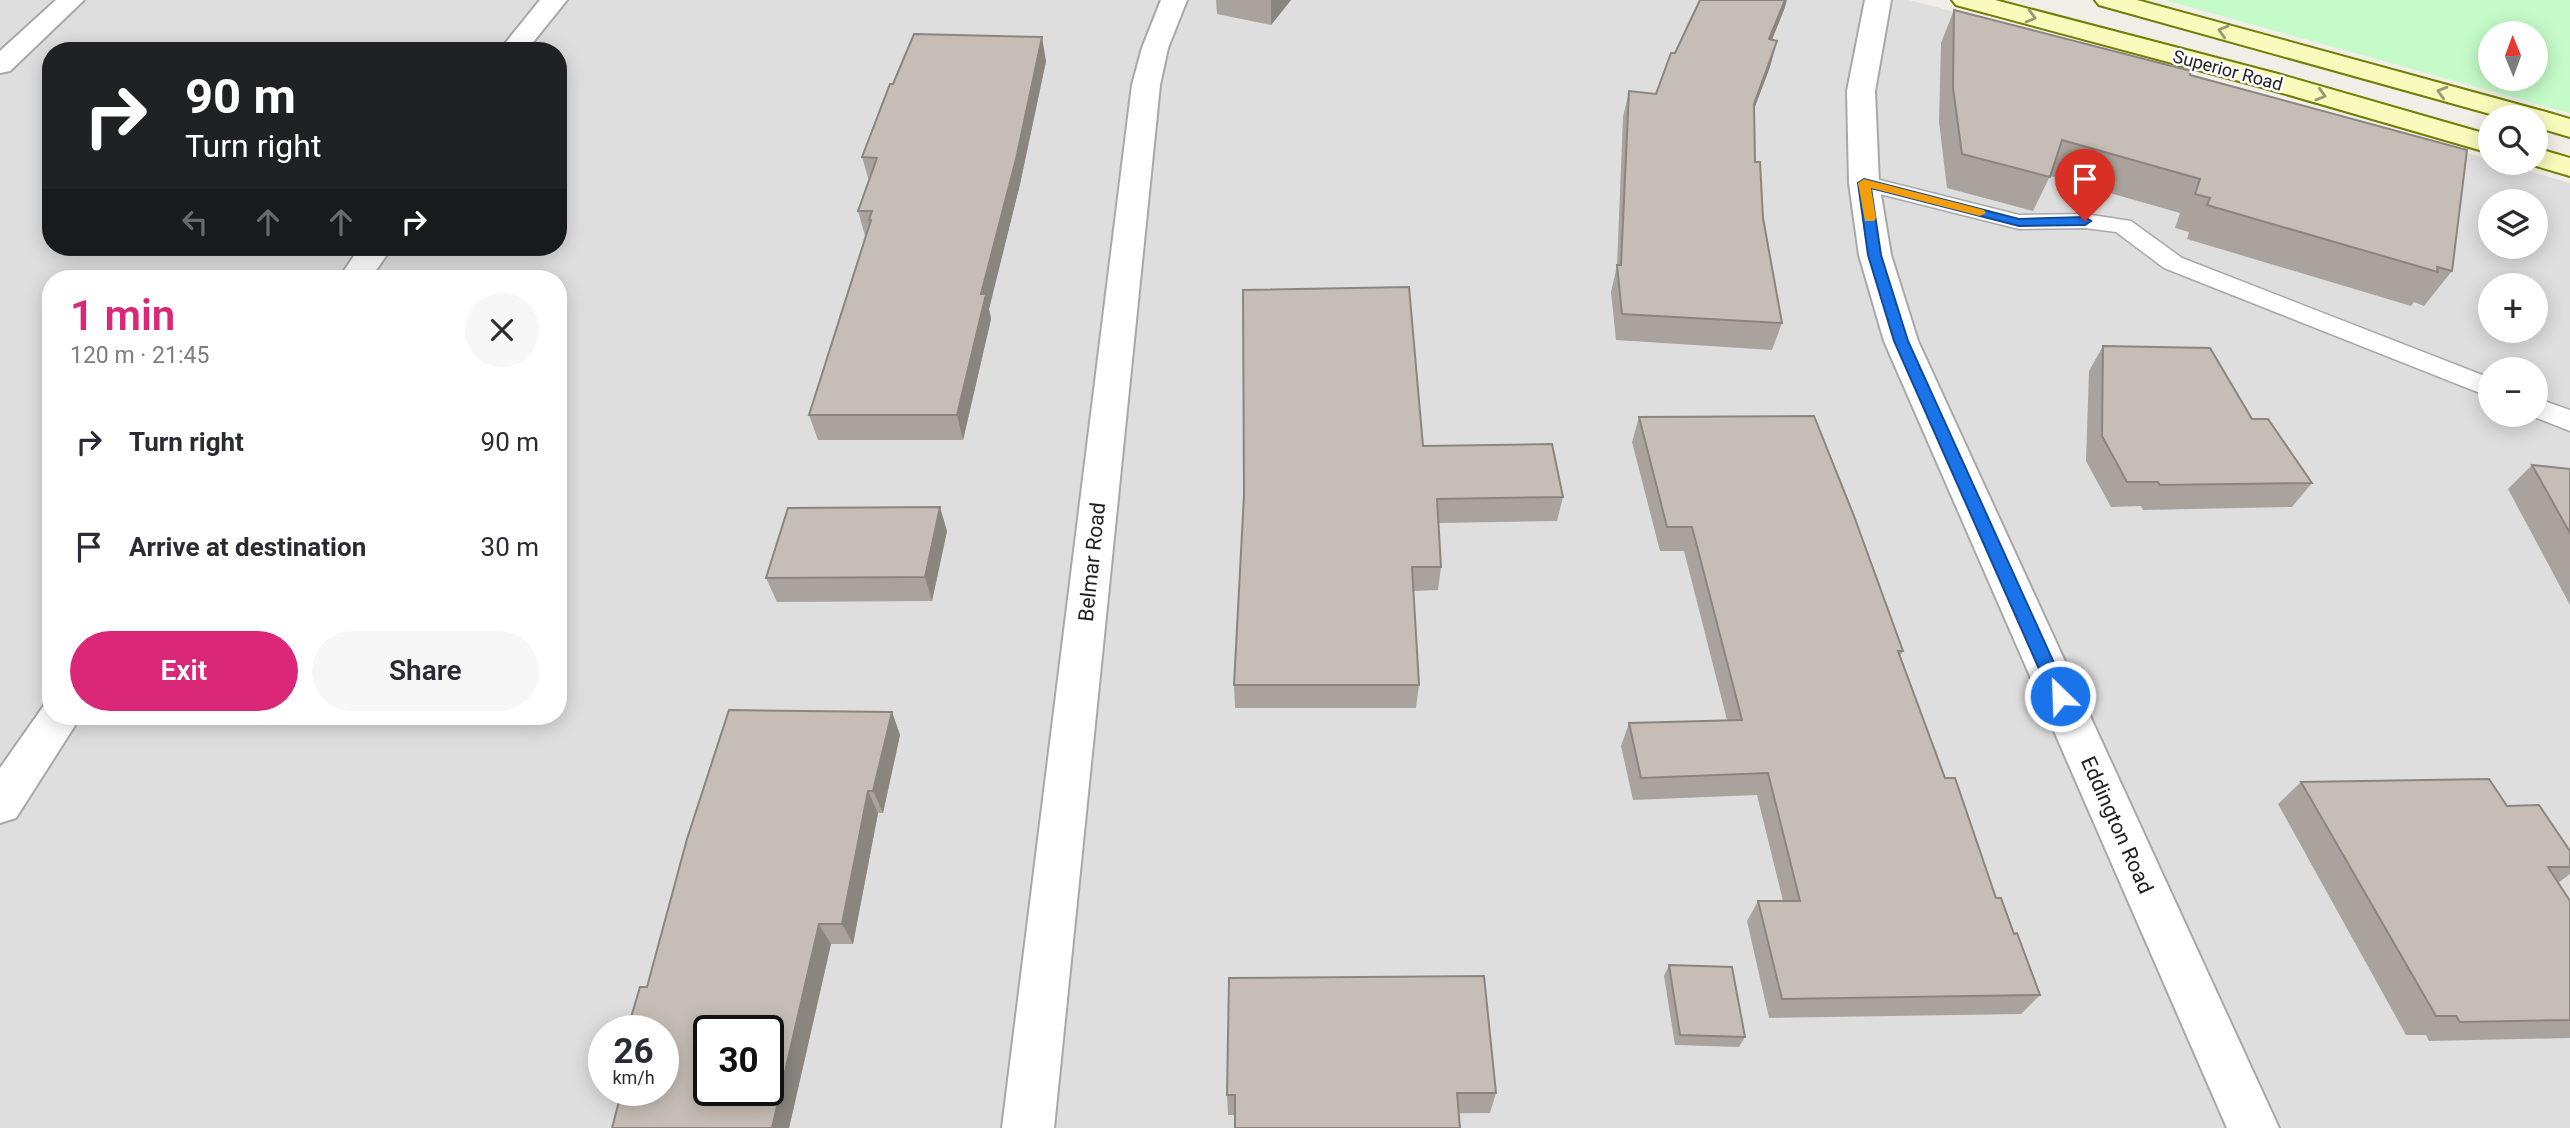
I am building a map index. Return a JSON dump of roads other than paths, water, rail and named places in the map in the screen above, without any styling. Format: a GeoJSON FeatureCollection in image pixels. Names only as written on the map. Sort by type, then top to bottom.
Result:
{"type":"FeatureCollection","features":[{"type":"Feature","properties":{"kind":"main road","name":"Superior Road"},"geometry":{"type":"LineString","coordinates":[[1965,0],[2268,80],[2478,141]]}},
{"type":"Feature","properties":{"kind":"main road","name":"Superior Road"},"geometry":{"type":"LineString","coordinates":[[2108,0],[2487,105]]}},
{"type":"Feature","properties":{"kind":"main road","name":"Superior Road"},"geometry":{"type":"LineString","coordinates":[[2548,122],[2570,128]]}},
{"type":"Feature","properties":{"kind":"main road"},"geometry":{"type":"LineString","coordinates":[[2548,161],[2570,167]]}},
{"type":"Feature","properties":{"kind":"street"},"geometry":{"type":"LineString","coordinates":[[0,65],[71,0]]}},
{"type":"Feature","properties":{"kind":"street"},"geometry":{"type":"LineString","coordinates":[[519,42],[554,0]]}},
{"type":"Feature","properties":{"kind":"street","name":"Belmar Road"},"geometry":{"type":"LineString","coordinates":[[1028,1128],[1146,85],[1155,48],[1174,0]]}},
{"type":"Feature","properties":{"kind":"street","name":"Eddington Road"},"geometry":{"type":"LineString","coordinates":[[1878,0],[1861,91],[1864,183],[1875,255],[1901,341],[2253,1128]]}},
{"type":"Feature","properties":{"kind":"street"},"geometry":{"type":"LineString","coordinates":[[0,804],[54,725]]}},
{"type":"Feature","properties":{"kind":"lane"},"geometry":{"type":"LineString","coordinates":[[1864,183],[2019,222],[2085,221],[2123,226],[2173,263],[2478,383]]}},
{"type":"Feature","properties":{"kind":"lane"},"geometry":{"type":"LineString","coordinates":[[2548,412],[2570,421]]}}]}
